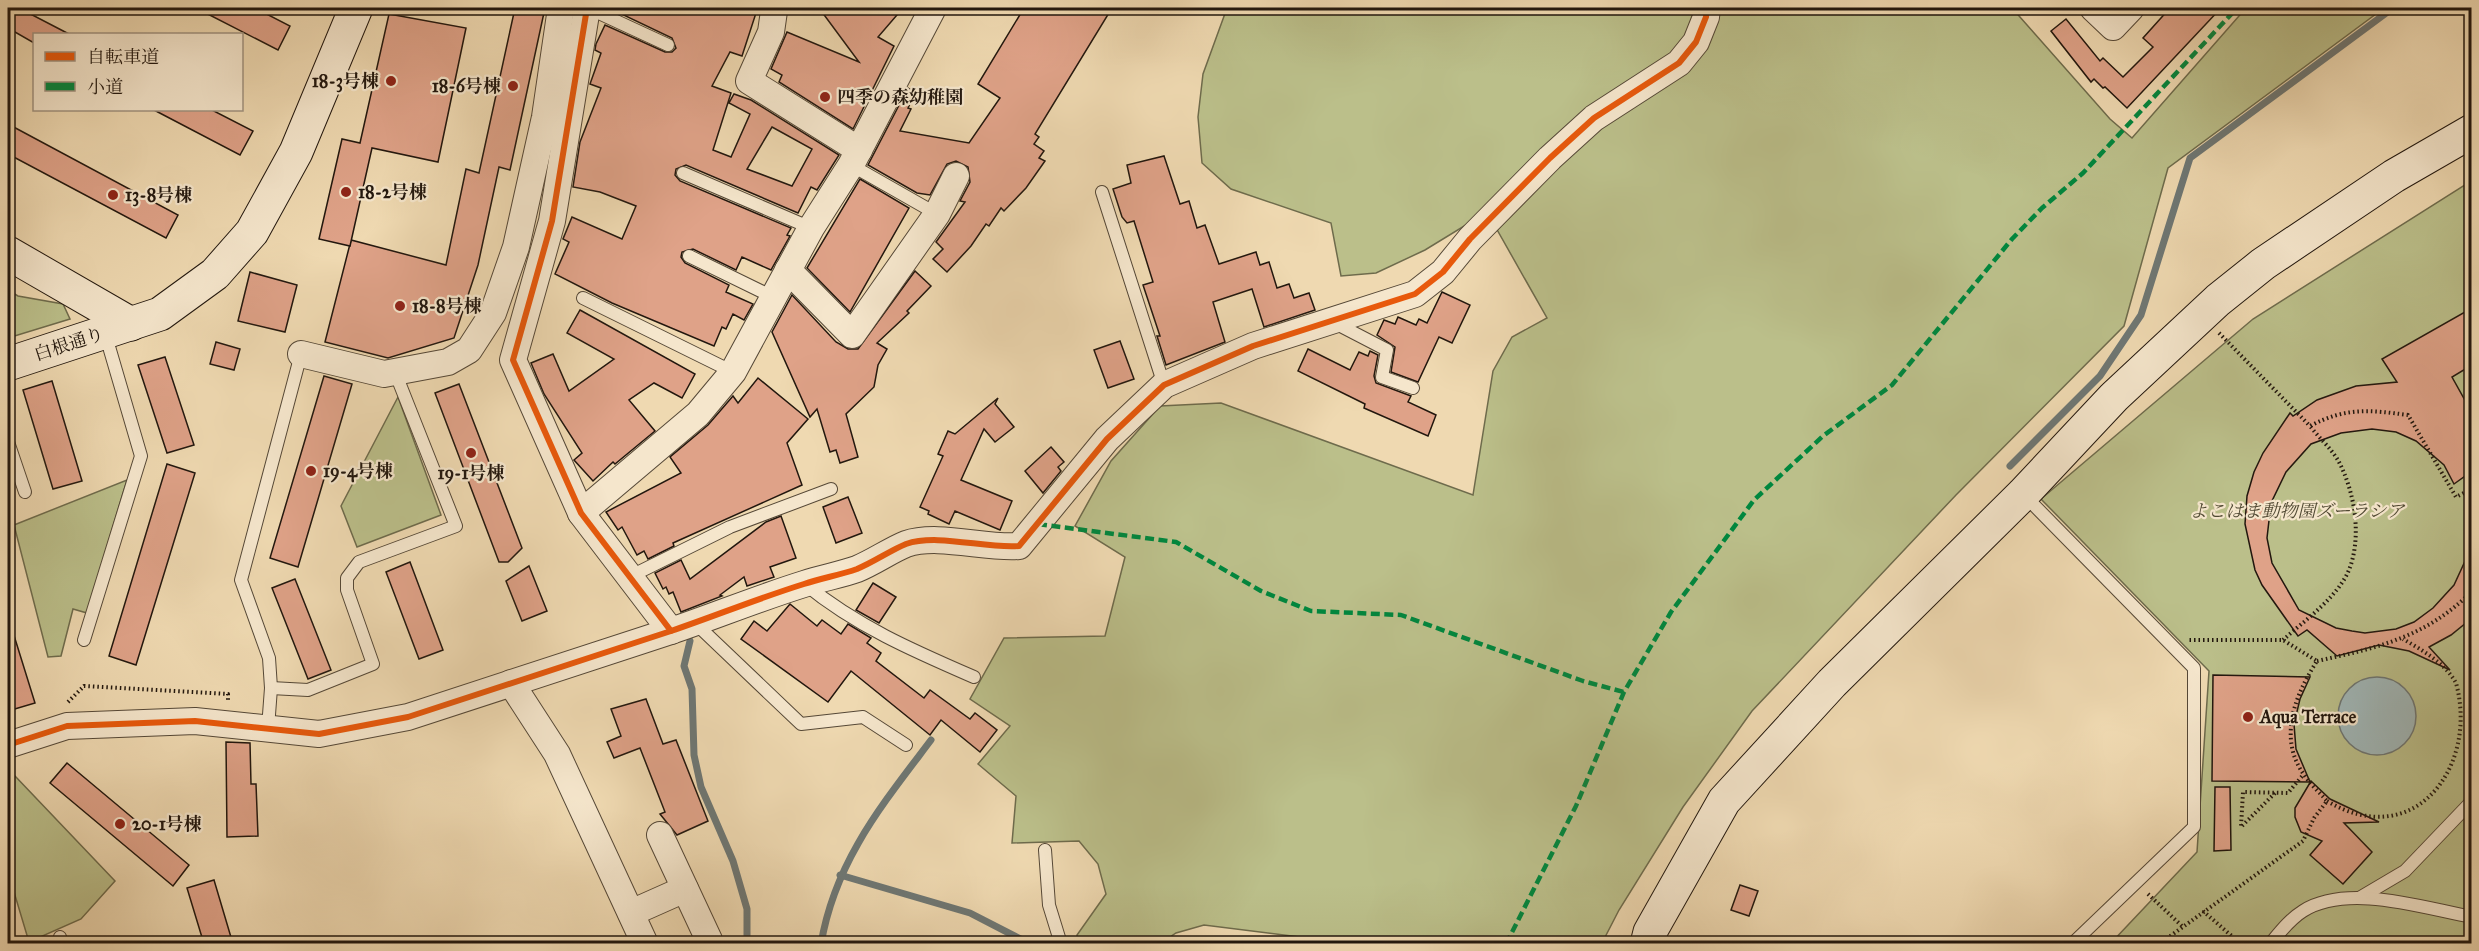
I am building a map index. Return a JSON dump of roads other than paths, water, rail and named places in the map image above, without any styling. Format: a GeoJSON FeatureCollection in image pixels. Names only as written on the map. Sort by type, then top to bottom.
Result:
{"type":"FeatureCollection","features":[{"type":"Feature","properties":{"kind":"street","name":"白根通り"},"geometry":{"type":"LineString","coordinates":[[8,364],[160,314],[215,274],[252,232],[296,152],[356,8]]}},
{"type":"Feature","properties":{"kind":"street"},"geometry":{"type":"LineString","coordinates":[[301,354],[384,374],[448,362],[469,350],[493,313],[516,247],[545,117],[561,8]]}},
{"type":"Feature","properties":{"kind":"street"},"geometry":{"type":"LineString","coordinates":[[587,8],[552,221],[513,360],[581,513],[670,631]]}},
{"type":"Feature","properties":{"kind":"street"},"geometry":{"type":"LineString","coordinates":[[581,513],[698,414],[733,372],[811,228],[855,157],[933,8]]}},
{"type":"Feature","properties":{"kind":"street"},"geometry":{"type":"LineString","coordinates":[[8,745],[67,726],[195,721],[319,734],[408,717],[878,561],[907,544],[957,542],[986,543],[1000,548],[1019,546],[1107,439],[1164,385],[1253,345],[1333,322],[1415,294],[1443,272],[1470,239],[1594,118],[1679,63],[1696,42],[1707,17],[1707,8]]}},
{"type":"Feature","properties":{"kind":"street"},"geometry":{"type":"LineString","coordinates":[[2093,8],[2113,27],[2131,8]]}},
{"type":"Feature","properties":{"kind":"street"},"geometry":{"type":"LineString","coordinates":[[775,9],[771,32],[749,81],[855,157]]}},
{"type":"Feature","properties":{"kind":"street"},"geometry":{"type":"LineString","coordinates":[[1647,944],[1650,933],[1724,801],[1832,683],[2023,494],[2122,390],[2218,300],[2263,264],[2394,176],[2472,131]]}},
{"type":"Feature","properties":{"kind":"street"},"geometry":{"type":"LineString","coordinates":[[788,270],[852,335],[937,214],[956,176]]}},
{"type":"Feature","properties":{"kind":"street"},"geometry":{"type":"LineString","coordinates":[[8,254],[118,328]]}},
{"type":"Feature","properties":{"kind":"street"},"geometry":{"type":"LineString","coordinates":[[511,682],[557,754],[645,944]]}},
{"type":"Feature","properties":{"kind":"street"},"geometry":{"type":"LineString","coordinates":[[660,836],[709,940]]}},
{"type":"Feature","properties":{"kind":"street"},"geometry":{"type":"LineString","coordinates":[[631,914],[685,889]]}},
{"type":"Feature","properties":{"kind":"lane"},"geometry":{"type":"LineString","coordinates":[[587,8],[668,45]]}},
{"type":"Feature","properties":{"kind":"lane"},"geometry":{"type":"LineString","coordinates":[[855,157],[937,214]]}},
{"type":"Feature","properties":{"kind":"lane"},"geometry":{"type":"LineString","coordinates":[[683,173],[811,228]]}},
{"type":"Feature","properties":{"kind":"lane"},"geometry":{"type":"LineString","coordinates":[[1102,192],[1164,385]]}},
{"type":"Feature","properties":{"kind":"lane"},"geometry":{"type":"LineString","coordinates":[[689,256],[773,297]]}},
{"type":"Feature","properties":{"kind":"lane"},"geometry":{"type":"LineString","coordinates":[[583,298],[733,372]]}},
{"type":"Feature","properties":{"kind":"lane"},"geometry":{"type":"LineString","coordinates":[[1333,322],[1387,350],[1382,377],[1413,388]]}},
{"type":"Feature","properties":{"kind":"lane"},"geometry":{"type":"LineString","coordinates":[[84,640],[141,456],[118,328]]}},
{"type":"Feature","properties":{"kind":"lane"},"geometry":{"type":"LineString","coordinates":[[268,728],[271,688],[269,658],[241,580],[301,354]]}},
{"type":"Feature","properties":{"kind":"lane"},"geometry":{"type":"LineString","coordinates":[[271,688],[308,690],[373,664],[347,590],[347,578],[359,562],[456,526],[395,372]]}},
{"type":"Feature","properties":{"kind":"lane"},"geometry":{"type":"LineString","coordinates":[[8,442],[25,492]]}},
{"type":"Feature","properties":{"kind":"lane"},"geometry":{"type":"LineString","coordinates":[[629,577],[730,527],[831,489]]}},
{"type":"Feature","properties":{"kind":"lane"},"geometry":{"type":"LineString","coordinates":[[2023,494],[2148,624],[2194,668],[2194,827],[2135,881],[2072,944]]}},
{"type":"Feature","properties":{"kind":"lane"},"geometry":{"type":"LineString","coordinates":[[805,584],[831,605],[888,639],[974,677]]}},
{"type":"Feature","properties":{"kind":"lane"},"geometry":{"type":"LineString","coordinates":[[695,623],[801,724],[863,717],[906,745]]}},
{"type":"Feature","properties":{"kind":"lane"},"geometry":{"type":"LineString","coordinates":[[2361,897],[2404,871],[2472,801]]}},
{"type":"Feature","properties":{"kind":"lane"},"geometry":{"type":"LineString","coordinates":[[1045,850],[1049,905],[1061,944]]}},
{"type":"Feature","properties":{"kind":"lane"},"geometry":{"type":"LineString","coordinates":[[2270,944],[2304,910],[2335,899],[2361,897],[2472,917]]}},
{"type":"Feature","properties":{"kind":"water"},"geometry":{"type":"Polygon","coordinates":[[[2369,677],[2385,677],[2399,683],[2410,694],[2416,708],[2416,724],[2410,738],[2399,749],[2385,755],[2369,755],[2355,749],[2344,738],[2338,724],[2338,708],[2344,694],[2355,683],[2369,677]]]}},
{"type":"Feature","properties":{"kind":"waterway"},"geometry":{"type":"LineString","coordinates":[[2010,466],[2100,376],[2141,315],[2190,158],[2393,8]]}},
{"type":"Feature","properties":{"kind":"waterway"},"geometry":{"type":"LineString","coordinates":[[690,641],[684,666],[692,689],[694,755],[701,787],[733,861],[747,909],[747,944]]}},
{"type":"Feature","properties":{"kind":"waterway"},"geometry":{"type":"LineString","coordinates":[[821,944],[837,886],[849,860],[878,811],[931,740]]}},
{"type":"Feature","properties":{"kind":"waterway"},"geometry":{"type":"LineString","coordinates":[[840,875],[970,913],[1030,944]]}},
{"type":"Feature","properties":{"kind":"place","name":"18-3号棟"},"geometry":{"type":"Point","coordinates":[391,81]}},
{"type":"Feature","properties":{"kind":"place","name":"18-6号棟"},"geometry":{"type":"Point","coordinates":[513,86]}},
{"type":"Feature","properties":{"kind":"place","name":"四季の森幼稚園"},"geometry":{"type":"Point","coordinates":[825,97]}},
{"type":"Feature","properties":{"kind":"place","name":"18-2号棟"},"geometry":{"type":"Point","coordinates":[346,192]}},
{"type":"Feature","properties":{"kind":"place","name":"13-8号棟"},"geometry":{"type":"Point","coordinates":[113,195]}},
{"type":"Feature","properties":{"kind":"place","name":"18-8号棟"},"geometry":{"type":"Point","coordinates":[400,306]}},
{"type":"Feature","properties":{"kind":"place","name":"19-1号棟"},"geometry":{"type":"Point","coordinates":[471,453]}},
{"type":"Feature","properties":{"kind":"place","name":"19-4号棟"},"geometry":{"type":"Point","coordinates":[311,471]}},
{"type":"Feature","properties":{"kind":"place","name":"Aqua Terrace"},"geometry":{"type":"Point","coordinates":[2248,717]}},
{"type":"Feature","properties":{"kind":"place","name":"20-1号棟"},"geometry":{"type":"Point","coordinates":[120,824]}},
{"type":"Feature","properties":{"kind":"park label","name":"よこはま動物園ズーラシア"},"geometry":{"type":"Point","coordinates":[2297,511]}}]}
